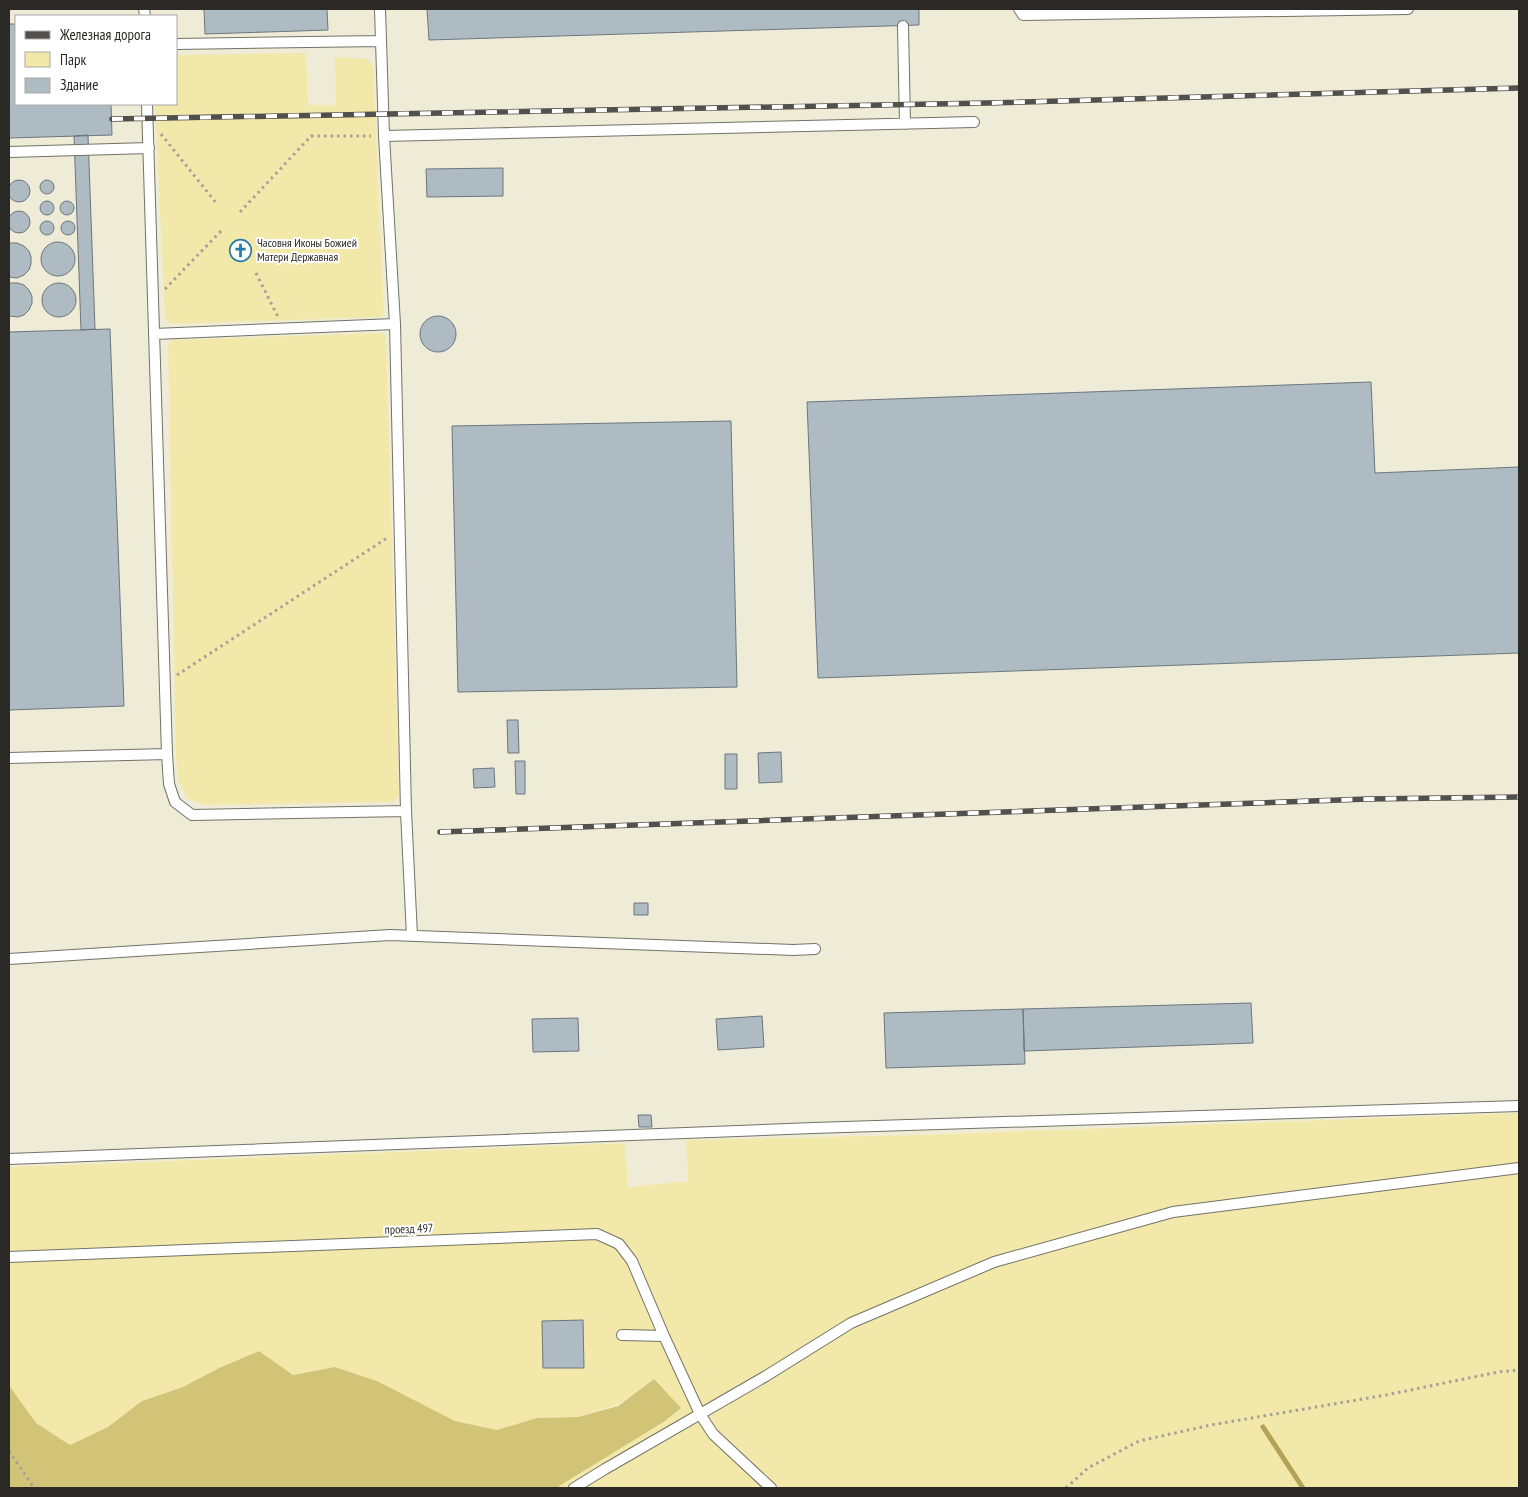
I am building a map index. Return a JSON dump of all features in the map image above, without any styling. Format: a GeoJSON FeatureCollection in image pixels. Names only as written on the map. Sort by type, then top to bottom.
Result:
{"type":"FeatureCollection","features":[{"type":"Feature","properties":{"kind":"lane"},"geometry":{"type":"LineString","coordinates":[[380,9],[384,136],[395,324],[406,811],[412,936]]}},
{"type":"Feature","properties":{"kind":"lane"},"geometry":{"type":"LineString","coordinates":[[1019,9],[1023,15],[1408,9]]}},
{"type":"Feature","properties":{"kind":"lane"},"geometry":{"type":"LineString","coordinates":[[903,26],[905,124]]}},
{"type":"Feature","properties":{"kind":"lane"},"geometry":{"type":"LineString","coordinates":[[178,44],[381,41]]}},
{"type":"Feature","properties":{"kind":"lane"},"geometry":{"type":"LineString","coordinates":[[147,105],[169,784],[176,802],[192,815],[406,811]]}},
{"type":"Feature","properties":{"kind":"lane"},"geometry":{"type":"LineString","coordinates":[[384,136],[974,122]]}},
{"type":"Feature","properties":{"kind":"lane"},"geometry":{"type":"LineString","coordinates":[[9,152],[149,148]]}},
{"type":"Feature","properties":{"kind":"lane"},"geometry":{"type":"LineString","coordinates":[[154,334],[395,324]]}},
{"type":"Feature","properties":{"kind":"lane"},"geometry":{"type":"LineString","coordinates":[[9,758],[167,754]]}},
{"type":"Feature","properties":{"kind":"lane"},"geometry":{"type":"LineString","coordinates":[[9,959],[390,936],[793,950],[815,949]]}},
{"type":"Feature","properties":{"kind":"lane"},"geometry":{"type":"LineString","coordinates":[[9,1159],[823,1127],[1519,1106]]}},
{"type":"Feature","properties":{"kind":"lane"},"geometry":{"type":"LineString","coordinates":[[574,1488],[851,1323],[994,1262],[1173,1212],[1519,1168]]}},
{"type":"Feature","properties":{"kind":"lane","name":"проезд 497"},"geometry":{"type":"LineString","coordinates":[[9,1257],[597,1234],[619,1244],[632,1261],[700,1414],[713,1434],[771,1488]]}},
{"type":"Feature","properties":{"kind":"lane"},"geometry":{"type":"LineString","coordinates":[[622,1335],[664,1336]]}},
{"type":"Feature","properties":{"kind":"path"},"geometry":{"type":"LineString","coordinates":[[148,118],[217,204]]}},
{"type":"Feature","properties":{"kind":"path"},"geometry":{"type":"LineString","coordinates":[[240,212],[311,136],[384,136]]}},
{"type":"Feature","properties":{"kind":"path"},"geometry":{"type":"LineString","coordinates":[[153,302],[222,230]]}},
{"type":"Feature","properties":{"kind":"path"},"geometry":{"type":"LineString","coordinates":[[256,273],[284,328]]}},
{"type":"Feature","properties":{"kind":"path"},"geometry":{"type":"LineString","coordinates":[[165,684],[400,529]]}},
{"type":"Feature","properties":{"kind":"path"},"geometry":{"type":"LineString","coordinates":[[1066,1488],[1088,1468],[1139,1441],[1211,1425],[1386,1395],[1498,1372],[1519,1370]]}},
{"type":"Feature","properties":{"kind":"path"},"geometry":{"type":"LineString","coordinates":[[9,1451],[34,1488]]}},
{"type":"Feature","properties":{"kind":"shaded area"},"geometry":{"type":"Polygon","coordinates":[[[9,9],[1519,9],[1519,1113],[915,1135],[686,1140],[688,1181],[627,1187],[624,1143],[9,1167],[9,9]]]}},
{"type":"Feature","properties":{"kind":"shaded area"},"geometry":{"type":"Polygon","coordinates":[[[259,1351],[293,1375],[335,1367],[377,1381],[455,1421],[497,1430],[537,1418],[578,1417],[618,1406],[654,1379],[681,1408],[665,1421],[556,1488],[9,1488],[9,1385],[36,1423],[70,1445],[108,1427],[142,1401],[183,1387],[219,1368],[259,1351]]]}},
{"type":"Feature","properties":{"kind":"green space"},"geometry":{"type":"Polygon","coordinates":[[[306,53],[308,105],[336,105],[335,57],[367,59],[373,66],[384,313],[381,317],[170,324],[165,318],[155,105],[178,105],[178,55],[306,53]]]}},
{"type":"Feature","properties":{"kind":"green space"},"geometry":{"type":"Polygon","coordinates":[[[383,333],[386,337],[399,796],[393,802],[204,805],[188,799],[178,780],[176,757],[168,344],[172,340],[383,333]]]}},
{"type":"Feature","properties":{"kind":"green space"},"geometry":{"type":"Polygon","coordinates":[[[1519,1113],[1519,1488],[556,1488],[665,1421],[680,1408],[654,1379],[618,1405],[578,1417],[537,1418],[497,1430],[455,1421],[377,1381],[335,1367],[293,1375],[259,1351],[219,1368],[183,1387],[142,1401],[108,1427],[70,1445],[36,1423],[9,1385],[9,1167],[625,1143],[628,1187],[688,1181],[686,1140],[915,1135],[1519,1113]]]}},
{"type":"Feature","properties":{"kind":"building"},"geometry":{"type":"Polygon","coordinates":[[[204,9],[327,9],[328,30],[205,34],[204,9]]]}},
{"type":"Feature","properties":{"kind":"building"},"geometry":{"type":"Polygon","coordinates":[[[427,9],[919,9],[919,25],[429,40],[427,9]]]}},
{"type":"Feature","properties":{"kind":"building"},"geometry":{"type":"Polygon","coordinates":[[[9,24],[15,24],[15,105],[111,105],[112,135],[9,138],[9,24]]]}},
{"type":"Feature","properties":{"kind":"building"},"geometry":{"type":"Polygon","coordinates":[[[88,135],[95,329],[81,330],[74,136],[88,135]]]}},
{"type":"Feature","properties":{"kind":"building"},"geometry":{"type":"Polygon","coordinates":[[[503,168],[503,196],[427,197],[426,169],[503,168]]]}},
{"type":"Feature","properties":{"kind":"building"},"geometry":{"type":"Polygon","coordinates":[[[19,180],[27,183],[30,191],[27,199],[19,202],[11,199],[8,191],[11,183],[19,180]]]}},
{"type":"Feature","properties":{"kind":"building"},"geometry":{"type":"Polygon","coordinates":[[[44,180],[50,180],[54,187],[50,194],[44,194],[40,190],[40,184],[44,180]]]}},
{"type":"Feature","properties":{"kind":"building"},"geometry":{"type":"Polygon","coordinates":[[[44,201],[50,201],[54,208],[50,215],[44,215],[40,211],[40,205],[44,201]]]}},
{"type":"Feature","properties":{"kind":"building"},"geometry":{"type":"Polygon","coordinates":[[[64,201],[70,201],[74,208],[70,215],[64,215],[60,211],[60,205],[64,201]]]}},
{"type":"Feature","properties":{"kind":"building"},"geometry":{"type":"Polygon","coordinates":[[[19,211],[27,214],[30,222],[27,230],[19,233],[11,230],[8,222],[11,214],[19,211]]]}},
{"type":"Feature","properties":{"kind":"building"},"geometry":{"type":"Polygon","coordinates":[[[44,221],[50,221],[54,228],[50,235],[44,235],[40,231],[40,225],[44,221]]]}},
{"type":"Feature","properties":{"kind":"building"},"geometry":{"type":"Polygon","coordinates":[[[65,221],[71,221],[75,228],[71,235],[65,235],[61,231],[61,225],[65,221]]]}},
{"type":"Feature","properties":{"kind":"building","name":"Часовня Иконы Божией Матери Державная"},"geometry":{"type":"Polygon","coordinates":[[[241,240],[248,243],[251,250],[248,257],[241,260],[234,257],[231,250],[234,243],[241,240]]]}},
{"type":"Feature","properties":{"kind":"building"},"geometry":{"type":"Polygon","coordinates":[[[58,242],[65,243],[70,247],[74,252],[74,266],[70,271],[65,275],[58,276],[51,275],[46,271],[42,266],[41,259],[42,252],[46,247],[51,243],[58,242]]]}},
{"type":"Feature","properties":{"kind":"building"},"geometry":{"type":"Polygon","coordinates":[[[9,244],[24,246],[29,251],[31,257],[29,270],[17,278],[9,277],[9,244]]]}},
{"type":"Feature","properties":{"kind":"building"},"geometry":{"type":"Polygon","coordinates":[[[59,283],[66,284],[71,288],[75,293],[75,307],[71,312],[66,316],[59,317],[52,316],[47,312],[43,307],[42,300],[43,293],[47,288],[52,284],[59,283]]]}},
{"type":"Feature","properties":{"kind":"building"},"geometry":{"type":"Polygon","coordinates":[[[9,284],[24,285],[32,296],[29,310],[24,315],[18,317],[9,316],[9,284]]]}},
{"type":"Feature","properties":{"kind":"building"},"geometry":{"type":"Polygon","coordinates":[[[438,316],[451,321],[456,334],[451,347],[438,352],[425,347],[420,334],[425,321],[438,316]]]}},
{"type":"Feature","properties":{"kind":"building"},"geometry":{"type":"Polygon","coordinates":[[[110,329],[124,706],[9,710],[9,332],[110,329]]]}},
{"type":"Feature","properties":{"kind":"building"},"geometry":{"type":"Polygon","coordinates":[[[1371,382],[1375,473],[1519,467],[1519,653],[818,678],[807,402],[1371,382]]]}},
{"type":"Feature","properties":{"kind":"building"},"geometry":{"type":"Polygon","coordinates":[[[731,421],[737,687],[458,692],[452,426],[731,421]]]}},
{"type":"Feature","properties":{"kind":"building"},"geometry":{"type":"Polygon","coordinates":[[[507,720],[518,720],[519,753],[508,753],[507,720]]]}},
{"type":"Feature","properties":{"kind":"building"},"geometry":{"type":"Polygon","coordinates":[[[781,752],[782,782],[759,783],[758,753],[781,752]]]}},
{"type":"Feature","properties":{"kind":"building"},"geometry":{"type":"Polygon","coordinates":[[[725,754],[737,754],[737,789],[725,789],[725,754]]]}},
{"type":"Feature","properties":{"kind":"building"},"geometry":{"type":"Polygon","coordinates":[[[515,761],[525,761],[525,794],[516,794],[515,761]]]}},
{"type":"Feature","properties":{"kind":"building"},"geometry":{"type":"Polygon","coordinates":[[[494,768],[495,787],[474,788],[473,769],[494,768]]]}},
{"type":"Feature","properties":{"kind":"building"},"geometry":{"type":"Polygon","coordinates":[[[634,903],[648,903],[648,915],[634,915],[634,903]]]}},
{"type":"Feature","properties":{"kind":"building"},"geometry":{"type":"Polygon","coordinates":[[[1251,1003],[1253,1043],[1024,1051],[1023,1009],[1251,1003]]]}},
{"type":"Feature","properties":{"kind":"building"},"geometry":{"type":"Polygon","coordinates":[[[1023,1009],[1025,1064],[886,1068],[884,1013],[1023,1009]]]}},
{"type":"Feature","properties":{"kind":"building"},"geometry":{"type":"Polygon","coordinates":[[[762,1016],[764,1047],[718,1050],[716,1019],[762,1016]]]}},
{"type":"Feature","properties":{"kind":"building"},"geometry":{"type":"Polygon","coordinates":[[[578,1018],[579,1051],[533,1052],[532,1019],[578,1018]]]}},
{"type":"Feature","properties":{"kind":"building"},"geometry":{"type":"Polygon","coordinates":[[[638,1115],[651,1115],[652,1127],[639,1127],[638,1115]]]}},
{"type":"Feature","properties":{"kind":"building"},"geometry":{"type":"Polygon","coordinates":[[[583,1320],[584,1368],[543,1368],[542,1321],[583,1320]]]}},
{"type":"Feature","properties":{"kind":"waterway"},"geometry":{"type":"LineString","coordinates":[[1263,1427],[1303,1488]]}},
{"type":"Feature","properties":{"kind":"railway"},"geometry":{"type":"LineString","coordinates":[[112,119],[988,103],[1519,88]]}},
{"type":"Feature","properties":{"kind":"railway"},"geometry":{"type":"LineString","coordinates":[[440,832],[1368,799],[1519,797]]}},
{"type":"Feature","properties":{"kind":"place","name":"Часовня Иконы Божией Матери Державная"},"geometry":{"type":"Point","coordinates":[241,250]}}]}
